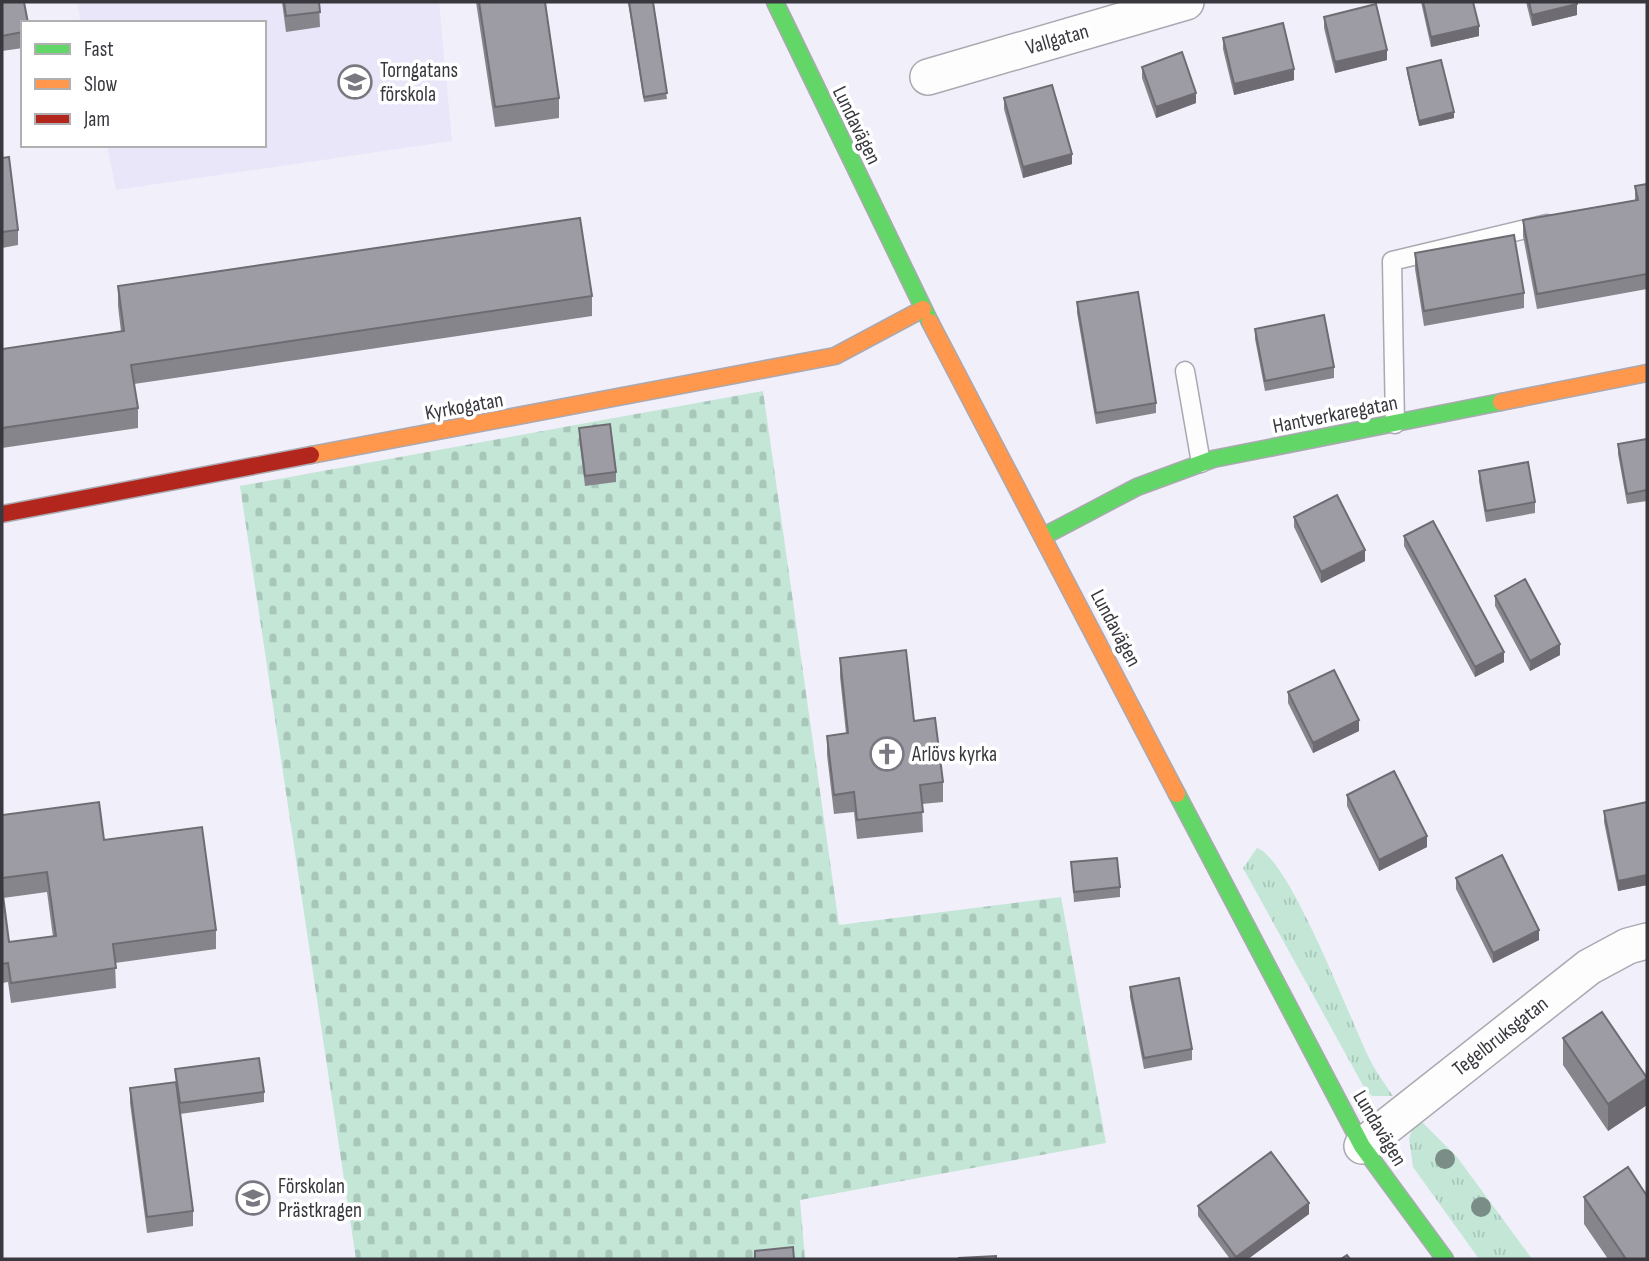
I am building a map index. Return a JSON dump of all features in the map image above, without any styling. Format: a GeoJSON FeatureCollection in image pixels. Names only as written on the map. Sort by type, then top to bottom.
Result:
{"type":"FeatureCollection","features":[{"type":"Feature","properties":{"kind":"street","name":"Lundavägen"},"geometry":{"type":"LineString","coordinates":[[775,2],[923,309],[1362,1146],[1445,1259]]}},
{"type":"Feature","properties":{"kind":"street","name":"Vallgatan"},"geometry":{"type":"LineString","coordinates":[[928,77],[1186,2]]}},
{"type":"Feature","properties":{"kind":"street","name":"Kyrkogatan"},"geometry":{"type":"LineString","coordinates":[[2,514],[835,356],[923,309]]}},
{"type":"Feature","properties":{"kind":"street","name":"Hantverkaregatan"},"geometry":{"type":"LineString","coordinates":[[1044,536],[1138,487],[1201,463],[1647,373]]}},
{"type":"Feature","properties":{"kind":"street","name":"Tegelbruksgatan"},"geometry":{"type":"LineString","coordinates":[[1362,1146],[1589,967],[1628,946],[1647,942]]}},
{"type":"Feature","properties":{"kind":"lane"},"geometry":{"type":"LineString","coordinates":[[1395,424],[1392,261],[1567,219]]}},
{"type":"Feature","properties":{"kind":"lane"},"geometry":{"type":"LineString","coordinates":[[1185,371],[1201,463]]}},
{"type":"Feature","properties":{"kind":"shaded area","name":"Torngatans förskola"},"geometry":{"type":"Polygon","coordinates":[[[77,2],[439,2],[452,141],[116,190],[107,147],[266,147],[266,21],[81,21],[77,2]]]}},
{"type":"Feature","properties":{"kind":"green space"},"geometry":{"type":"Polygon","coordinates":[[[763,391],[839,925],[1061,897],[1106,1143],[800,1200],[805,1259],[356,1259],[240,486],[763,391]]]}},
{"type":"Feature","properties":{"kind":"green space"},"geometry":{"type":"Polygon","coordinates":[[[1257,848],[1271,859],[1286,880],[1319,944],[1370,1060],[1393,1096],[1372,1096],[1365,1089],[1243,868],[1257,848]]]}},
{"type":"Feature","properties":{"kind":"green space"},"geometry":{"type":"Polygon","coordinates":[[[1420,1120],[1457,1157],[1532,1259],[1479,1259],[1413,1167],[1409,1139],[1412,1129],[1420,1120]]]}},
{"type":"Feature","properties":{"kind":"building"},"geometry":{"type":"Polygon","coordinates":[[[2,2],[24,2],[28,21],[21,21],[21,32],[2,36],[2,2]]]}},
{"type":"Feature","properties":{"kind":"building"},"geometry":{"type":"Polygon","coordinates":[[[284,2],[319,2],[320,12],[286,16],[284,2]]]}},
{"type":"Feature","properties":{"kind":"building"},"geometry":{"type":"Polygon","coordinates":[[[479,2],[545,2],[559,98],[495,107],[479,2]]]}},
{"type":"Feature","properties":{"kind":"building"},"geometry":{"type":"Polygon","coordinates":[[[629,2],[653,2],[667,93],[644,97],[629,2]]]}},
{"type":"Feature","properties":{"kind":"building"},"geometry":{"type":"Polygon","coordinates":[[[1423,2],[1473,2],[1479,26],[1431,37],[1423,2]]]}},
{"type":"Feature","properties":{"kind":"building"},"geometry":{"type":"Polygon","coordinates":[[[1529,2],[1577,2],[1577,4],[1532,15],[1529,2]]]}},
{"type":"Feature","properties":{"kind":"building"},"geometry":{"type":"Polygon","coordinates":[[[1376,4],[1387,50],[1335,62],[1324,17],[1376,4]]]}},
{"type":"Feature","properties":{"kind":"building"},"geometry":{"type":"Polygon","coordinates":[[[1283,23],[1294,69],[1234,84],[1223,38],[1283,23]]]}},
{"type":"Feature","properties":{"kind":"building"},"geometry":{"type":"Polygon","coordinates":[[[1182,52],[1196,93],[1156,107],[1142,67],[1182,52]]]}},
{"type":"Feature","properties":{"kind":"building"},"geometry":{"type":"Polygon","coordinates":[[[1441,60],[1454,112],[1419,121],[1407,68],[1441,60]]]}},
{"type":"Feature","properties":{"kind":"building"},"geometry":{"type":"Polygon","coordinates":[[[1052,85],[1072,154],[1023,167],[1004,98],[1052,85]]]}},
{"type":"Feature","properties":{"kind":"building"},"geometry":{"type":"Polygon","coordinates":[[[9,157],[18,230],[2,232],[2,158],[9,157]]]}},
{"type":"Feature","properties":{"kind":"building"},"geometry":{"type":"Polygon","coordinates":[[[1647,184],[1647,274],[1537,294],[1523,220],[1638,200],[1635,186],[1647,184]]]}},
{"type":"Feature","properties":{"kind":"building"},"geometry":{"type":"Polygon","coordinates":[[[580,218],[592,296],[131,365],[138,408],[2,428],[2,349],[124,331],[118,286],[580,218]]]}},
{"type":"Feature","properties":{"kind":"building"},"geometry":{"type":"Polygon","coordinates":[[[1514,235],[1524,293],[1424,311],[1415,253],[1514,235]]]}},
{"type":"Feature","properties":{"kind":"building"},"geometry":{"type":"Polygon","coordinates":[[[1138,292],[1156,403],[1096,413],[1077,302],[1138,292]]]}},
{"type":"Feature","properties":{"kind":"building"},"geometry":{"type":"Polygon","coordinates":[[[1324,315],[1334,367],[1265,381],[1255,329],[1324,315]]]}},
{"type":"Feature","properties":{"kind":"building"},"geometry":{"type":"Polygon","coordinates":[[[610,424],[616,472],[585,476],[579,428],[610,424]]]}},
{"type":"Feature","properties":{"kind":"building"},"geometry":{"type":"Polygon","coordinates":[[[1647,439],[1647,490],[1627,494],[1618,444],[1647,439]]]}},
{"type":"Feature","properties":{"kind":"building"},"geometry":{"type":"Polygon","coordinates":[[[1528,462],[1535,502],[1486,511],[1479,471],[1528,462]]]}},
{"type":"Feature","properties":{"kind":"building"},"geometry":{"type":"Polygon","coordinates":[[[1337,495],[1365,550],[1321,572],[1294,517],[1337,495]]]}},
{"type":"Feature","properties":{"kind":"building"},"geometry":{"type":"Polygon","coordinates":[[[1433,521],[1504,652],[1475,667],[1404,536],[1433,521]]]}},
{"type":"Feature","properties":{"kind":"building"},"geometry":{"type":"Polygon","coordinates":[[[1525,579],[1560,644],[1530,661],[1495,596],[1525,579]]]}},
{"type":"Feature","properties":{"kind":"building","name":"Arlövs kyrka"},"geometry":{"type":"Polygon","coordinates":[[[906,650],[914,721],[935,718],[943,782],[920,785],[923,812],[857,820],[854,792],[834,795],[827,736],[848,733],[840,658],[906,650]]]}},
{"type":"Feature","properties":{"kind":"building"},"geometry":{"type":"Polygon","coordinates":[[[1334,670],[1359,720],[1313,743],[1288,692],[1334,670]]]}},
{"type":"Feature","properties":{"kind":"building"},"geometry":{"type":"Polygon","coordinates":[[[1394,771],[1427,836],[1379,860],[1347,795],[1394,771]]]}},
{"type":"Feature","properties":{"kind":"building"},"geometry":{"type":"Polygon","coordinates":[[[99,802],[104,840],[202,827],[216,930],[113,944],[116,968],[11,983],[8,963],[2,964],[2,888],[9,942],[56,936],[47,872],[2,878],[2,815],[99,802]]]}},
{"type":"Feature","properties":{"kind":"building"},"geometry":{"type":"Polygon","coordinates":[[[1647,802],[1647,875],[1618,881],[1604,811],[1647,802]]]}},
{"type":"Feature","properties":{"kind":"building"},"geometry":{"type":"Polygon","coordinates":[[[1502,855],[1539,930],[1493,953],[1456,878],[1502,855]]]}},
{"type":"Feature","properties":{"kind":"building"},"geometry":{"type":"Polygon","coordinates":[[[1117,858],[1120,887],[1074,892],[1071,862],[1117,858]]]}},
{"type":"Feature","properties":{"kind":"building"},"geometry":{"type":"Polygon","coordinates":[[[1179,978],[1192,1049],[1144,1058],[1130,987],[1179,978]]]}},
{"type":"Feature","properties":{"kind":"building"},"geometry":{"type":"Polygon","coordinates":[[[1602,1012],[1647,1078],[1608,1104],[1563,1038],[1602,1012]]]}},
{"type":"Feature","properties":{"kind":"building"},"geometry":{"type":"Polygon","coordinates":[[[259,1058],[264,1092],[180,1103],[175,1069],[259,1058]]]}},
{"type":"Feature","properties":{"kind":"building"},"geometry":{"type":"Polygon","coordinates":[[[176,1082],[193,1211],[147,1217],[130,1088],[176,1082]]]}},
{"type":"Feature","properties":{"kind":"building"},"geometry":{"type":"Polygon","coordinates":[[[1271,1152],[1309,1203],[1236,1257],[1198,1206],[1271,1152]]]}},
{"type":"Feature","properties":{"kind":"building"},"geometry":{"type":"Polygon","coordinates":[[[1628,1167],[1647,1196],[1647,1259],[1626,1259],[1584,1197],[1628,1167]]]}},
{"type":"Feature","properties":{"kind":"building"},"geometry":{"type":"Polygon","coordinates":[[[793,1247],[794,1259],[755,1259],[755,1251],[793,1247]]]}},
{"type":"Feature","properties":{"kind":"building"},"geometry":{"type":"Polygon","coordinates":[[[996,1256],[996,1259],[959,1259],[959,1258],[996,1256]]]}},
{"type":"Feature","properties":{"kind":"traffic: fast"},"geometry":{"type":"LineString","coordinates":[[775,2],[930,322]]}},
{"type":"Feature","properties":{"kind":"traffic: fast"},"geometry":{"type":"LineString","coordinates":[[1044,536],[1137,487],[1213,459],[1501,402]]}},
{"type":"Feature","properties":{"kind":"traffic: fast"},"geometry":{"type":"LineString","coordinates":[[1177,794],[1362,1146],[1445,1259]]}},
{"type":"Feature","properties":{"kind":"traffic: slow"},"geometry":{"type":"LineString","coordinates":[[311,455],[835,356],[923,309]]}},
{"type":"Feature","properties":{"kind":"traffic: slow"},"geometry":{"type":"LineString","coordinates":[[930,322],[1177,794]]}},
{"type":"Feature","properties":{"kind":"traffic: slow"},"geometry":{"type":"LineString","coordinates":[[1501,402],[1647,373]]}},
{"type":"Feature","properties":{"kind":"traffic: jam"},"geometry":{"type":"LineString","coordinates":[[2,514],[311,455]]}},
{"type":"Feature","properties":{"kind":"place","name":"Torngatans förskola"},"geometry":{"type":"Point","coordinates":[355,82]}},
{"type":"Feature","properties":{"kind":"place","name":"Arlövs kyrka"},"geometry":{"type":"Point","coordinates":[887,754]}},
{"type":"Feature","properties":{"kind":"place","name":"Förskolan Prästkragen"},"geometry":{"type":"Point","coordinates":[253,1198]}}]}
